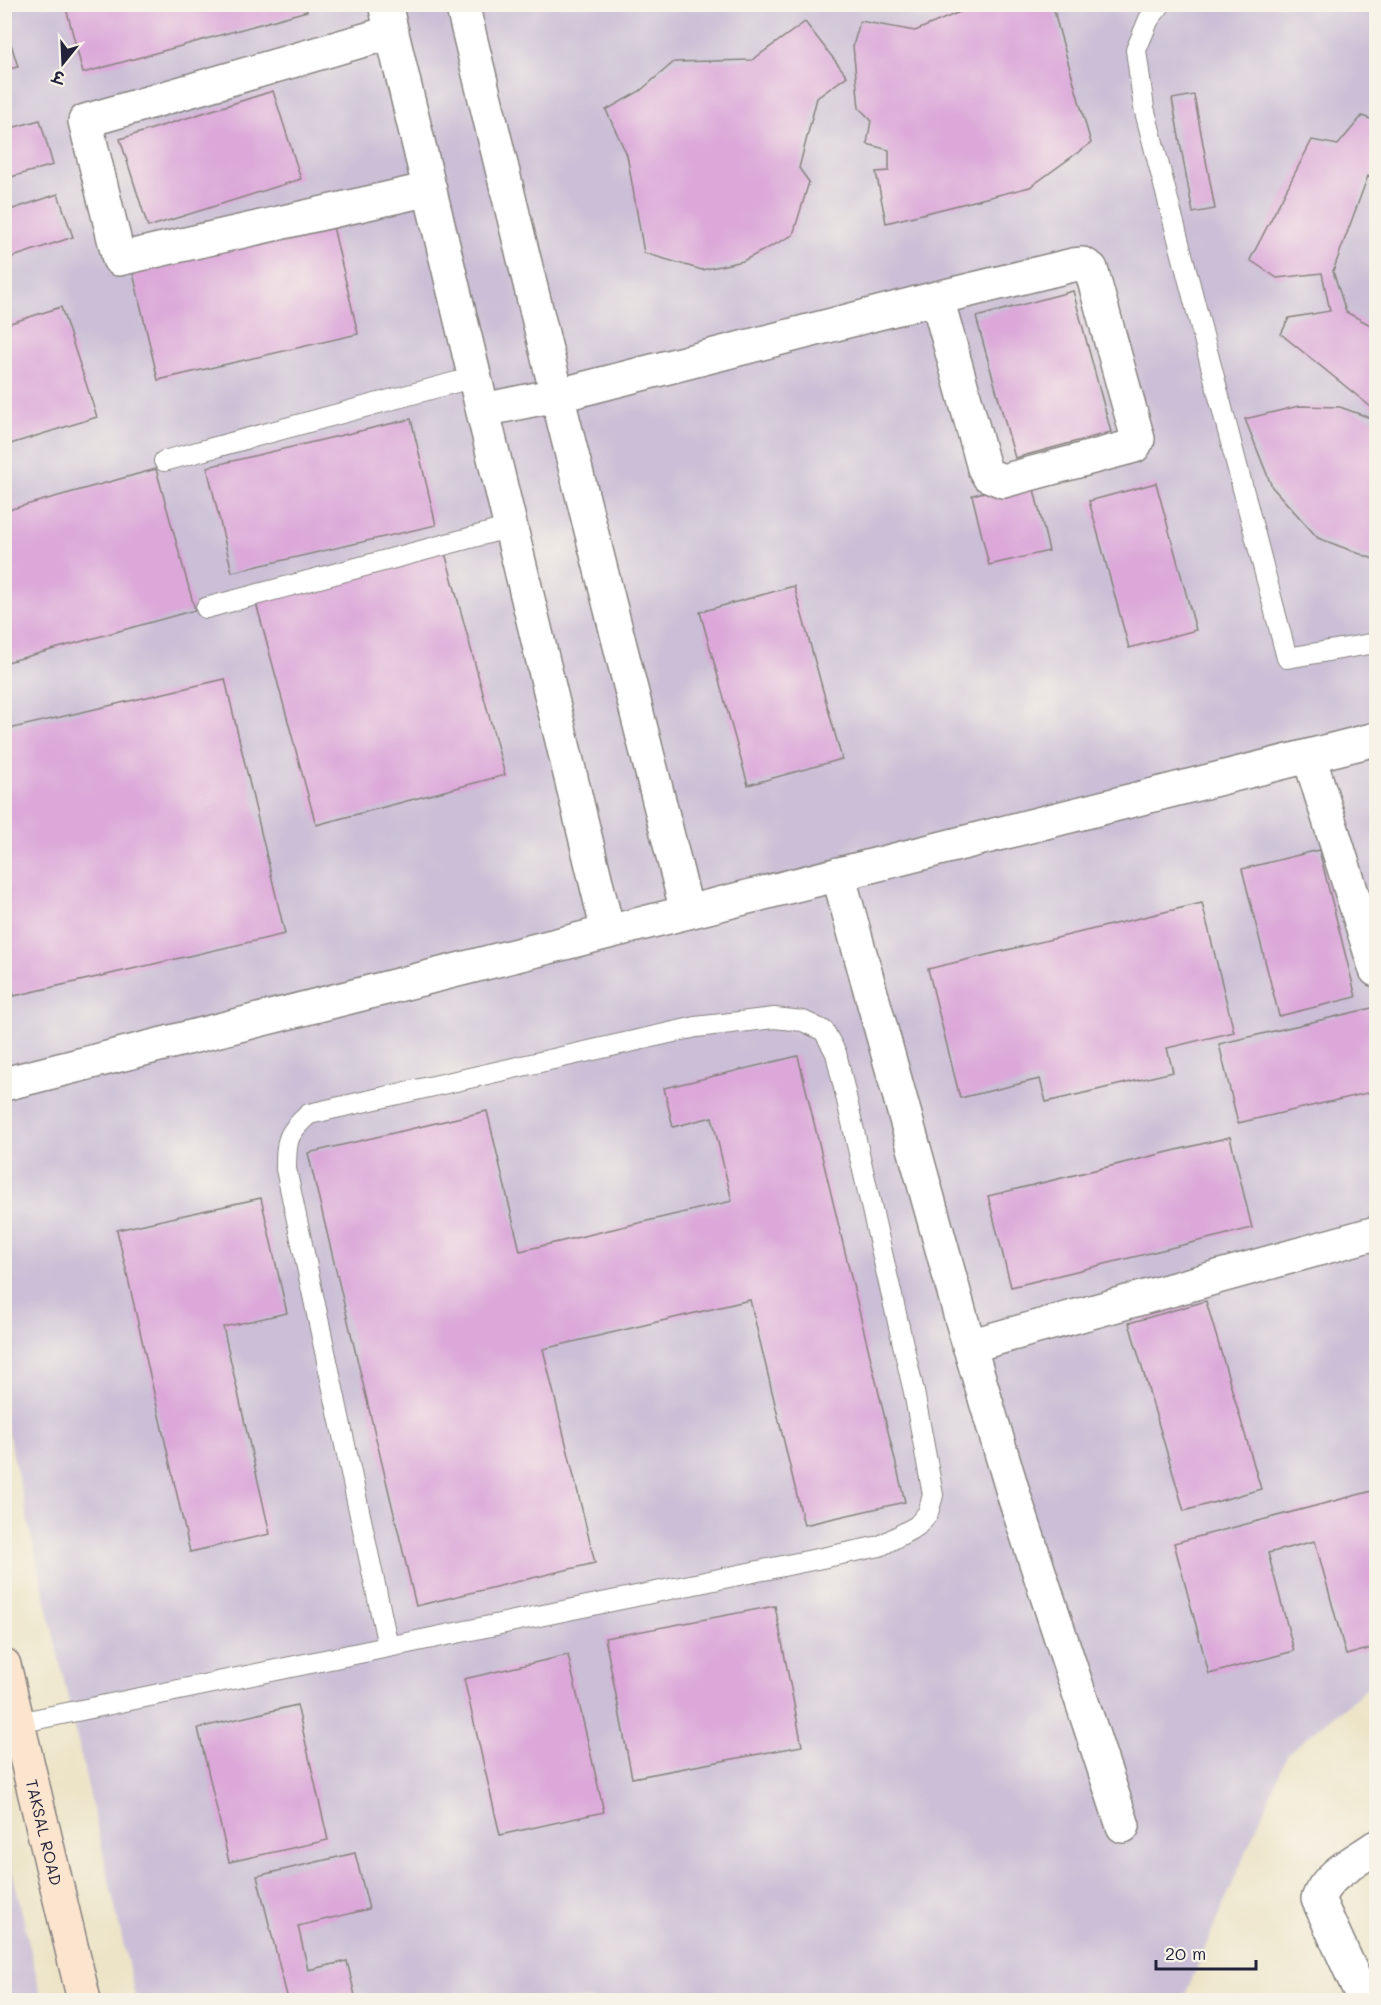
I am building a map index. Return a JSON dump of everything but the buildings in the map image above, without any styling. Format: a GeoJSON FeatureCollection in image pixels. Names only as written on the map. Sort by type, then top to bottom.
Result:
{"type":"FeatureCollection","features":[{"type":"Feature","properties":{"kind":"street"},"geometry":{"type":"LineString","coordinates":[[462,4],[557,395],[687,912]]}},
{"type":"Feature","properties":{"kind":"street"},"geometry":{"type":"LineString","coordinates":[[430,189],[119,259],[85,121],[389,18],[483,410],[608,932]]}},
{"type":"Feature","properties":{"kind":"street"},"geometry":{"type":"LineString","coordinates":[[483,410],[557,395],[937,298],[1083,264],[1091,269],[1138,439],[1137,443],[1134,446],[1003,481],[988,475],[984,468],[937,298]]}},
{"type":"Feature","properties":{"kind":"street"},"geometry":{"type":"LineString","coordinates":[[4,1084],[1377,739]]}},
{"type":"Feature","properties":{"kind":"street"},"geometry":{"type":"LineString","coordinates":[[1309,756],[1377,969]]}},
{"type":"Feature","properties":{"kind":"street"},"geometry":{"type":"LineString","coordinates":[[838,874],[969,1346],[1019,1510],[1123,1826]]}},
{"type":"Feature","properties":{"kind":"street"},"geometry":{"type":"LineString","coordinates":[[969,1346],[1377,1233]]}},
{"type":"Feature","properties":{"kind":"street","name":"TAKSAL ROAD"},"geometry":{"type":"LineString","coordinates":[[4,1665],[84,2001]]}},
{"type":"Feature","properties":{"kind":"street"},"geometry":{"type":"LineString","coordinates":[[1364,2001],[1318,1899],[1322,1887],[1335,1875],[1377,1847]]}},
{"type":"Feature","properties":{"kind":"lane"},"geometry":{"type":"LineString","coordinates":[[1161,4],[1149,19],[1136,51],[1144,108],[1287,658],[1377,643]]}},
{"type":"Feature","properties":{"kind":"lane"},"geometry":{"type":"LineString","coordinates":[[164,462],[475,377]]}},
{"type":"Feature","properties":{"kind":"lane"},"geometry":{"type":"LineString","coordinates":[[206,608],[511,527]]}},
{"type":"Feature","properties":{"kind":"lane"},"geometry":{"type":"LineString","coordinates":[[18,1723],[880,1546],[917,1526],[928,1513],[933,1495],[914,1392],[836,1053],[824,1031],[803,1021],[774,1018],[696,1028],[309,1114],[292,1129],[286,1149],[286,1169],[388,1646]]}},
{"type":"Feature","properties":{"kind":"shaded area"},"geometry":{"type":"Polygon","coordinates":[[[4,5],[1376,5],[1376,1681],[1288,1753],[1183,2000],[136,2000],[5,1419],[4,5]]]}},
{"type":"Feature","properties":{"kind":"shaded area"},"geometry":{"type":"Polygon","coordinates":[[[5,1839],[42,2000],[5,2000],[5,1839]]]}}]}
